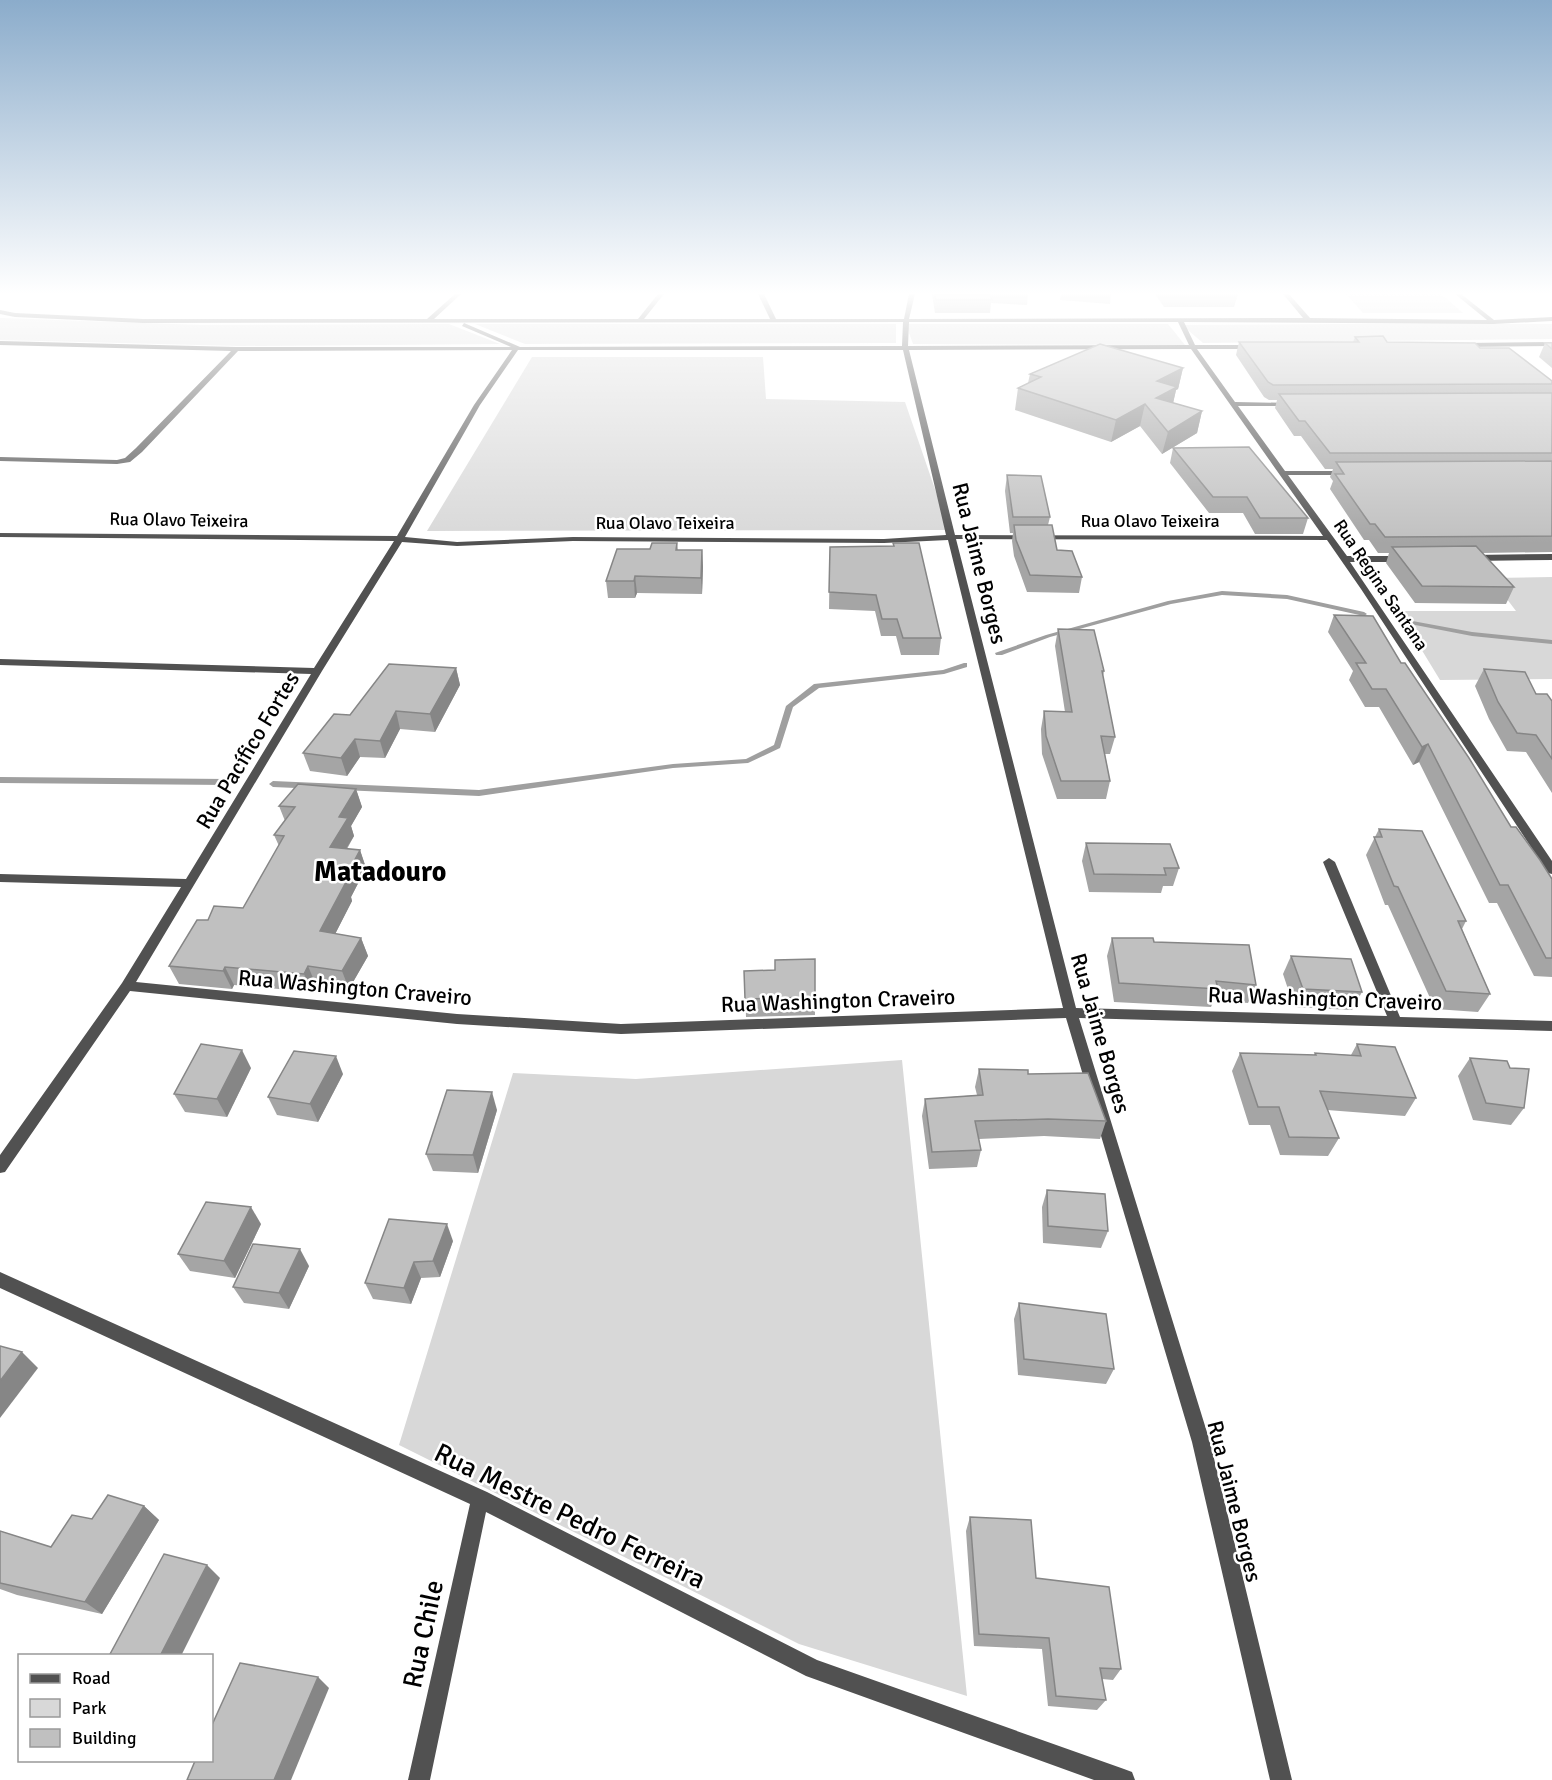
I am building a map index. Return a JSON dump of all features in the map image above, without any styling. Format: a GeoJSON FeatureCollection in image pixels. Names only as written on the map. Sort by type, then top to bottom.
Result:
{"type":"FeatureCollection","features":[{"type":"Feature","properties":{"kind":"street"},"geometry":{"type":"LineString","coordinates":[[0,459],[117,462],[127,459],[139,450],[209,377]]}},
{"type":"Feature","properties":{"kind":"street","name":"Rua Pacífico Fortes"},"geometry":{"type":"LineString","coordinates":[[0,1167],[127,986],[317,671],[400,539],[477,405],[496,377]]}},
{"type":"Feature","properties":{"kind":"street","name":"Rua Jaime Borges"},"geometry":{"type":"LineString","coordinates":[[912,377],[1071,1013],[1201,1442],[1281,1780]]}},
{"type":"Feature","properties":{"kind":"street","name":"Rua Regina Santana"},"geometry":{"type":"LineString","coordinates":[[1214,377],[1344,559],[1552,870]]}},
{"type":"Feature","properties":{"kind":"street"},"geometry":{"type":"LineString","coordinates":[[1233,404],[1304,404]]}},
{"type":"Feature","properties":{"kind":"street"},"geometry":{"type":"LineString","coordinates":[[1282,473],[1352,473]]}},
{"type":"Feature","properties":{"kind":"street","name":"Rua Olavo Teixeira"},"geometry":{"type":"LineString","coordinates":[[0,535],[400,539],[457,544],[573,539],[884,541],[951,537],[1329,538]]}},
{"type":"Feature","properties":{"kind":"street"},"geometry":{"type":"LineString","coordinates":[[1460,558],[1552,557]]}},
{"type":"Feature","properties":{"kind":"street"},"geometry":{"type":"LineString","coordinates":[[1344,559],[1414,558]]}},
{"type":"Feature","properties":{"kind":"street"},"geometry":{"type":"LineString","coordinates":[[0,662],[317,671]]}},
{"type":"Feature","properties":{"kind":"street"},"geometry":{"type":"LineString","coordinates":[[1329,862],[1395,1020]]}},
{"type":"Feature","properties":{"kind":"street"},"geometry":{"type":"LineString","coordinates":[[0,879],[190,884]]}},
{"type":"Feature","properties":{"kind":"street","name":"Rua Washington Craveiro"},"geometry":{"type":"LineString","coordinates":[[127,986],[457,1019],[621,1029],[1071,1013],[1552,1026]]}},
{"type":"Feature","properties":{"kind":"street","name":"Rua Mestre Pedro Ferreira"},"geometry":{"type":"LineString","coordinates":[[0,1280],[480,1499],[813,1669],[1102,1777],[1124,1780]]}},
{"type":"Feature","properties":{"kind":"street","name":"Rua Chile"},"geometry":{"type":"LineString","coordinates":[[419,1780],[480,1499]]}},
{"type":"Feature","properties":{"kind":"green space"},"geometry":{"type":"Polygon","coordinates":[[[520,377],[764,377],[766,399],[905,402],[949,530],[427,531],[520,377]]]}},
{"type":"Feature","properties":{"kind":"green space"},"geometry":{"type":"Polygon","coordinates":[[[1552,577],[1552,679],[1440,680],[1398,611],[1516,611],[1491,578],[1552,577]]]}},
{"type":"Feature","properties":{"kind":"green space"},"geometry":{"type":"Polygon","coordinates":[[[902,1060],[967,1696],[799,1644],[399,1445],[513,1073],[636,1079],[902,1060]]]}},
{"type":"Feature","properties":{"kind":"building"},"geometry":{"type":"Polygon","coordinates":[[[1041,377],[1165,377],[1157,381],[1177,387],[1156,398],[1202,411],[1168,432],[1145,404],[1116,420],[1018,388],[1041,377]]]}},
{"type":"Feature","properties":{"kind":"building"},"geometry":{"type":"Polygon","coordinates":[[[1264,377],[1547,377],[1552,384],[1273,385],[1264,377]]]}},
{"type":"Feature","properties":{"kind":"building"},"geometry":{"type":"Polygon","coordinates":[[[1552,393],[1552,453],[1330,453],[1305,421],[1299,421],[1279,394],[1552,393]]]}},
{"type":"Feature","properties":{"kind":"building"},"geometry":{"type":"Polygon","coordinates":[[[1249,447],[1308,518],[1260,518],[1247,497],[1213,497],[1173,448],[1249,447]]]}},
{"type":"Feature","properties":{"kind":"building"},"geometry":{"type":"Polygon","coordinates":[[[1552,461],[1552,536],[1385,537],[1375,524],[1370,524],[1335,474],[1344,474],[1336,462],[1552,461]]]}},
{"type":"Feature","properties":{"kind":"building"},"geometry":{"type":"Polygon","coordinates":[[[1007,475],[1041,476],[1050,517],[1013,517],[1007,475]]]}},
{"type":"Feature","properties":{"kind":"building"},"geometry":{"type":"Polygon","coordinates":[[[1014,525],[1052,525],[1057,550],[1072,551],[1082,577],[1030,575],[1016,540],[1014,525]]]}},
{"type":"Feature","properties":{"kind":"building"},"geometry":{"type":"Polygon","coordinates":[[[652,543],[677,543],[676,550],[702,550],[701,578],[635,576],[634,581],[606,581],[617,549],[650,549],[652,543]]]}},
{"type":"Feature","properties":{"kind":"building"},"geometry":{"type":"Polygon","coordinates":[[[893,543],[919,543],[941,638],[903,638],[897,619],[882,619],[876,595],[829,592],[830,547],[894,546],[893,543]]]}},
{"type":"Feature","properties":{"kind":"building"},"geometry":{"type":"Polygon","coordinates":[[[1476,546],[1514,587],[1422,586],[1392,547],[1476,546]]]}},
{"type":"Feature","properties":{"kind":"building"},"geometry":{"type":"Polygon","coordinates":[[[1334,615],[1373,616],[1401,663],[1405,663],[1469,758],[1511,827],[1516,827],[1540,860],[1552,879],[1552,958],[1546,958],[1508,885],[1500,885],[1428,744],[1422,747],[1386,689],[1372,689],[1356,663],[1366,663],[1334,615]]]}},
{"type":"Feature","properties":{"kind":"building"},"geometry":{"type":"Polygon","coordinates":[[[1058,629],[1094,630],[1104,671],[1102,671],[1115,737],[1101,736],[1110,781],[1061,781],[1046,736],[1044,711],[1072,712],[1058,629]]]}},
{"type":"Feature","properties":{"kind":"building"},"geometry":{"type":"Polygon","coordinates":[[[389,664],[456,668],[430,714],[396,711],[380,741],[355,739],[341,758],[303,753],[334,714],[350,715],[389,664]]]}},
{"type":"Feature","properties":{"kind":"building"},"geometry":{"type":"Polygon","coordinates":[[[1484,669],[1525,672],[1536,694],[1547,694],[1552,701],[1552,759],[1536,735],[1517,733],[1498,702],[1484,669]]]}},
{"type":"Feature","properties":{"kind":"building"},"geometry":{"type":"Polygon","coordinates":[[[298,784],[356,789],[339,817],[348,818],[330,847],[360,850],[320,931],[361,938],[342,971],[308,966],[304,974],[225,967],[223,971],[169,966],[197,920],[208,920],[214,906],[243,908],[284,836],[274,835],[295,807],[279,806],[298,784]]]}},
{"type":"Feature","properties":{"kind":"building"},"geometry":{"type":"Polygon","coordinates":[[[1379,829],[1422,831],[1466,921],[1458,921],[1490,994],[1446,991],[1398,887],[1394,886],[1374,837],[1382,837],[1379,829]]]}},
{"type":"Feature","properties":{"kind":"building"},"geometry":{"type":"Polygon","coordinates":[[[1086,843],[1170,844],[1179,868],[1164,868],[1166,875],[1094,874],[1086,843]]]}},
{"type":"Feature","properties":{"kind":"building"},"geometry":{"type":"Polygon","coordinates":[[[1112,938],[1153,938],[1154,942],[1249,945],[1256,985],[1216,981],[1218,989],[1119,983],[1112,938]]]}},
{"type":"Feature","properties":{"kind":"building"},"geometry":{"type":"Polygon","coordinates":[[[1291,956],[1351,959],[1362,992],[1303,989],[1291,956]]]}},
{"type":"Feature","properties":{"kind":"building"},"geometry":{"type":"Polygon","coordinates":[[[815,959],[815,997],[745,999],[744,971],[775,970],[775,960],[815,959]]]}},
{"type":"Feature","properties":{"kind":"building"},"geometry":{"type":"Polygon","coordinates":[[[201,1044],[242,1050],[217,1099],[174,1094],[201,1044]]]}},
{"type":"Feature","properties":{"kind":"building"},"geometry":{"type":"Polygon","coordinates":[[[1357,1044],[1395,1047],[1416,1098],[1320,1091],[1339,1138],[1289,1137],[1279,1107],[1258,1107],[1240,1053],[1316,1055],[1315,1053],[1361,1056],[1357,1044]]]}},
{"type":"Feature","properties":{"kind":"building"},"geometry":{"type":"Polygon","coordinates":[[[294,1051],[336,1056],[310,1104],[268,1097],[294,1051]]]}},
{"type":"Feature","properties":{"kind":"building"},"geometry":{"type":"Polygon","coordinates":[[[1470,1058],[1507,1061],[1510,1068],[1529,1069],[1524,1108],[1486,1103],[1470,1058]]]}},
{"type":"Feature","properties":{"kind":"building"},"geometry":{"type":"Polygon","coordinates":[[[979,1069],[1028,1070],[1028,1074],[1088,1073],[1106,1121],[1048,1119],[975,1121],[981,1150],[932,1152],[925,1099],[983,1095],[979,1069]]]}},
{"type":"Feature","properties":{"kind":"building"},"geometry":{"type":"Polygon","coordinates":[[[447,1090],[492,1092],[473,1155],[426,1154],[447,1090]]]}},
{"type":"Feature","properties":{"kind":"building"},"geometry":{"type":"Polygon","coordinates":[[[1047,1190],[1105,1194],[1108,1231],[1048,1226],[1047,1190]]]}},
{"type":"Feature","properties":{"kind":"building"},"geometry":{"type":"Polygon","coordinates":[[[206,1202],[251,1207],[224,1261],[178,1254],[206,1202]]]}},
{"type":"Feature","properties":{"kind":"building"},"geometry":{"type":"Polygon","coordinates":[[[389,1219],[447,1224],[433,1261],[414,1262],[404,1288],[365,1283],[389,1219]]]}},
{"type":"Feature","properties":{"kind":"building"},"geometry":{"type":"Polygon","coordinates":[[[253,1244],[300,1249],[279,1293],[233,1287],[253,1244]]]}},
{"type":"Feature","properties":{"kind":"building"},"geometry":{"type":"Polygon","coordinates":[[[1019,1303],[1106,1314],[1114,1369],[1024,1359],[1019,1303]]]}},
{"type":"Feature","properties":{"kind":"building"},"geometry":{"type":"Polygon","coordinates":[[[0,1346],[22,1352],[0,1381],[0,1346]]]}},
{"type":"Feature","properties":{"kind":"building"},"geometry":{"type":"Polygon","coordinates":[[[108,1495],[144,1506],[85,1602],[0,1583],[0,1531],[51,1547],[72,1515],[92,1519],[108,1495]]]}},
{"type":"Feature","properties":{"kind":"building"},"geometry":{"type":"Polygon","coordinates":[[[970,1517],[1031,1520],[1036,1578],[1109,1587],[1121,1669],[1100,1668],[1106,1700],[1056,1696],[1049,1638],[979,1634],[970,1517]]]}},
{"type":"Feature","properties":{"kind":"building"},"geometry":{"type":"Polygon","coordinates":[[[164,1554],[207,1565],[161,1654],[110,1654],[164,1554]]]}},
{"type":"Feature","properties":{"kind":"building"},"geometry":{"type":"Polygon","coordinates":[[[240,1663],[318,1677],[274,1780],[187,1780],[195,1762],[213,1762],[213,1723],[240,1663]]]}},
{"type":"Feature","properties":{"kind":"waterway"},"geometry":{"type":"LineString","coordinates":[[999,653],[1048,636],[1170,602],[1222,593],[1287,597],[1364,614]]}},
{"type":"Feature","properties":{"kind":"waterway"},"geometry":{"type":"LineString","coordinates":[[1407,622],[1472,634],[1552,642]]}},
{"type":"Feature","properties":{"kind":"waterway"},"geometry":{"type":"LineString","coordinates":[[273,784],[479,793],[673,766],[748,761],[777,746],[790,706],[817,686],[944,672],[964,665]]}},
{"type":"Feature","properties":{"kind":"waterway"},"geometry":{"type":"LineString","coordinates":[[0,780],[227,782]]}},
{"type":"Feature","properties":{"kind":"district","name":"Matadouro"},"geometry":{"type":"Point","coordinates":[380,871]}}]}
